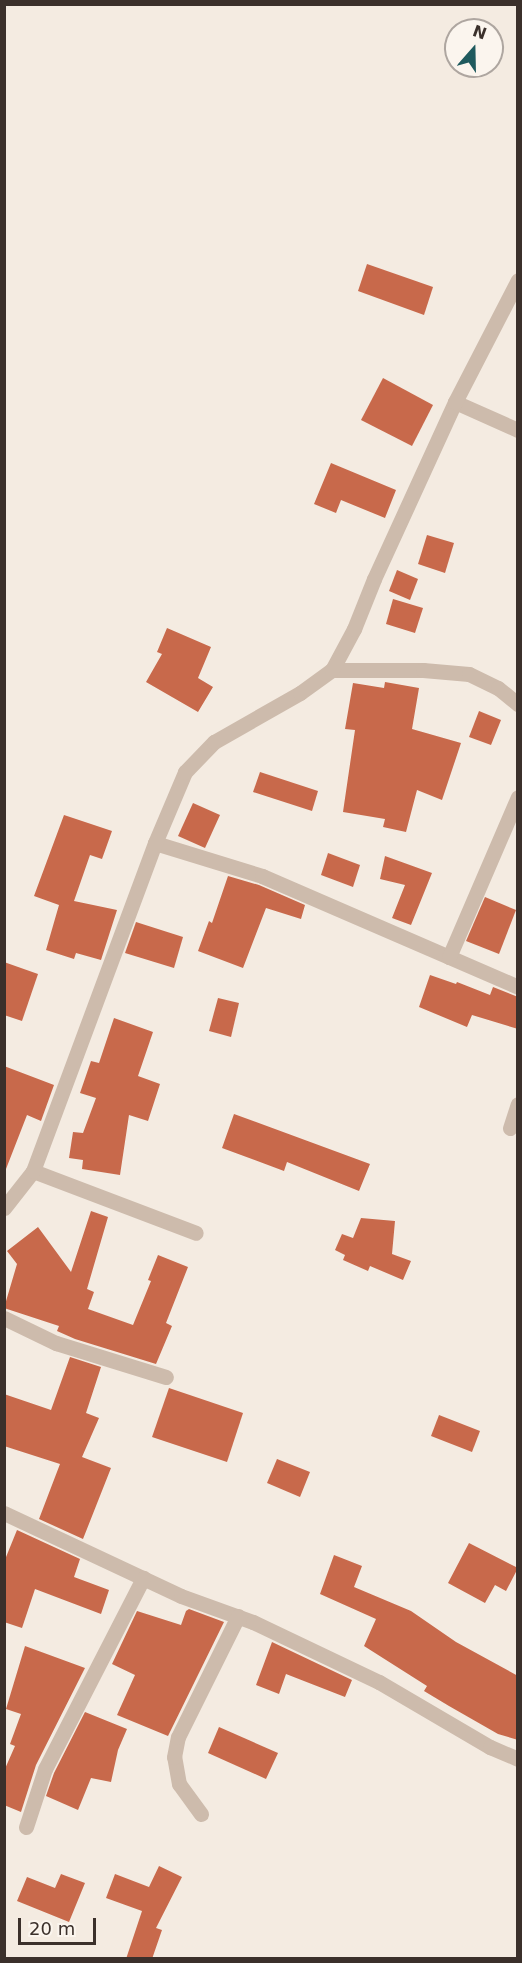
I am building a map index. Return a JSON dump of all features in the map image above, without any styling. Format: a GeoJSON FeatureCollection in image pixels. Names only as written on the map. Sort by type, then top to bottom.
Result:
{"type":"FeatureCollection","features":[{"type":"Feature","properties":{"kind":"street"},"geometry":{"type":"LineString","coordinates":[[4,1208],[33,1171],[155,843],[184,772],[214,742],[300,693],[332,670],[354,629],[374,579],[455,402],[518,280]]}},
{"type":"Feature","properties":{"kind":"street"},"geometry":{"type":"LineString","coordinates":[[455,402],[518,430]]}},
{"type":"Feature","properties":{"kind":"street"},"geometry":{"type":"LineString","coordinates":[[332,670],[423,670],[469,674],[498,688],[518,704]]}},
{"type":"Feature","properties":{"kind":"street"},"geometry":{"type":"LineString","coordinates":[[449,957],[518,797]]}},
{"type":"Feature","properties":{"kind":"street"},"geometry":{"type":"LineString","coordinates":[[155,843],[262,876],[518,987]]}},
{"type":"Feature","properties":{"kind":"street"},"geometry":{"type":"LineString","coordinates":[[510,1128],[518,1104]]}},
{"type":"Feature","properties":{"kind":"street"},"geometry":{"type":"LineString","coordinates":[[33,1171],[196,1233]]}},
{"type":"Feature","properties":{"kind":"street"},"geometry":{"type":"LineString","coordinates":[[4,1318],[56,1343],[166,1377]]}},
{"type":"Feature","properties":{"kind":"street"},"geometry":{"type":"LineString","coordinates":[[4,1513],[181,1596],[238,1616],[380,1682],[490,1748],[518,1759]]}},
{"type":"Feature","properties":{"kind":"street"},"geometry":{"type":"LineString","coordinates":[[26,1827],[45,1770],[143,1578]]}},
{"type":"Feature","properties":{"kind":"street"},"geometry":{"type":"LineString","coordinates":[[201,1815],[179,1784],[174,1757],[178,1737],[238,1616]]}},
{"type":"Feature","properties":{"kind":"building"},"geometry":{"type":"Polygon","coordinates":[[[367,264],[433,287],[424,315],[358,291],[367,264]]]}},
{"type":"Feature","properties":{"kind":"building"},"geometry":{"type":"Polygon","coordinates":[[[383,378],[433,405],[412,446],[361,420],[383,378]]]}},
{"type":"Feature","properties":{"kind":"building"},"geometry":{"type":"Polygon","coordinates":[[[331,463],[396,490],[385,518],[341,500],[336,513],[314,504],[331,463]]]}},
{"type":"Feature","properties":{"kind":"building"},"geometry":{"type":"Polygon","coordinates":[[[427,535],[454,543],[445,573],[418,564],[427,535]]]}},
{"type":"Feature","properties":{"kind":"building"},"geometry":{"type":"Polygon","coordinates":[[[397,570],[418,579],[410,600],[389,591],[397,570]]]}},
{"type":"Feature","properties":{"kind":"building"},"geometry":{"type":"Polygon","coordinates":[[[393,599],[423,608],[415,633],[386,624],[393,599]]]}},
{"type":"Feature","properties":{"kind":"building"},"geometry":{"type":"Polygon","coordinates":[[[167,628],[211,647],[198,678],[213,687],[198,712],[146,682],[162,654],[157,652],[167,628]]]}},
{"type":"Feature","properties":{"kind":"building"},"geometry":{"type":"Polygon","coordinates":[[[385,682],[419,688],[412,729],[461,743],[442,800],[417,790],[406,832],[383,827],[385,819],[343,812],[355,730],[345,729],[353,683],[384,688],[385,682]]]}},
{"type":"Feature","properties":{"kind":"building"},"geometry":{"type":"Polygon","coordinates":[[[479,711],[501,720],[491,745],[469,737],[479,711]]]}},
{"type":"Feature","properties":{"kind":"building"},"geometry":{"type":"Polygon","coordinates":[[[260,772],[318,791],[312,811],[253,792],[260,772]]]}},
{"type":"Feature","properties":{"kind":"building"},"geometry":{"type":"Polygon","coordinates":[[[193,803],[220,815],[205,848],[178,836],[193,803]]]}},
{"type":"Feature","properties":{"kind":"building"},"geometry":{"type":"Polygon","coordinates":[[[64,815],[112,831],[102,859],[90,855],[74,901],[117,910],[101,960],[76,953],[74,959],[46,950],[59,905],[34,896],[64,815]]]}},
{"type":"Feature","properties":{"kind":"building"},"geometry":{"type":"Polygon","coordinates":[[[328,853],[360,865],[353,887],[321,875],[328,853]]]}},
{"type":"Feature","properties":{"kind":"building"},"geometry":{"type":"Polygon","coordinates":[[[385,856],[432,873],[411,925],[392,918],[405,885],[380,879],[385,856]]]}},
{"type":"Feature","properties":{"kind":"building"},"geometry":{"type":"Polygon","coordinates":[[[228,876],[259,885],[305,905],[301,919],[266,908],[243,968],[198,951],[209,921],[212,923],[228,876]]]}},
{"type":"Feature","properties":{"kind":"building"},"geometry":{"type":"Polygon","coordinates":[[[485,897],[516,910],[499,954],[466,941],[485,897]]]}},
{"type":"Feature","properties":{"kind":"building"},"geometry":{"type":"Polygon","coordinates":[[[136,922],[183,937],[174,968],[125,953],[136,922]]]}},
{"type":"Feature","properties":{"kind":"building"},"geometry":{"type":"Polygon","coordinates":[[[4,962],[38,974],[22,1021],[4,1015],[4,962]]]}},
{"type":"Feature","properties":{"kind":"building"},"geometry":{"type":"Polygon","coordinates":[[[430,975],[456,984],[457,982],[490,995],[493,987],[518,997],[518,1029],[472,1015],[467,1027],[419,1007],[430,975]]]}},
{"type":"Feature","properties":{"kind":"building"},"geometry":{"type":"Polygon","coordinates":[[[218,998],[239,1003],[231,1037],[209,1031],[218,998]]]}},
{"type":"Feature","properties":{"kind":"building"},"geometry":{"type":"Polygon","coordinates":[[[114,1018],[153,1032],[138,1076],[160,1084],[148,1121],[129,1115],[120,1175],[82,1169],[83,1160],[69,1158],[73,1132],[83,1133],[96,1098],[80,1093],[91,1061],[99,1063],[114,1018]]]}},
{"type":"Feature","properties":{"kind":"building"},"geometry":{"type":"Polygon","coordinates":[[[4,1066],[54,1085],[41,1121],[27,1115],[6,1169],[4,1066]]]}},
{"type":"Feature","properties":{"kind":"building"},"geometry":{"type":"Polygon","coordinates":[[[234,1114],[370,1164],[359,1191],[287,1162],[284,1171],[222,1148],[234,1114]]]}},
{"type":"Feature","properties":{"kind":"building"},"geometry":{"type":"Polygon","coordinates":[[[91,1211],[108,1217],[87,1289],[94,1292],[88,1309],[133,1325],[151,1281],[148,1280],[158,1255],[188,1267],[166,1323],[172,1326],[156,1364],[75,1339],[57,1331],[59,1326],[4,1308],[17,1264],[7,1251],[38,1227],[71,1272],[91,1211]]]}},
{"type":"Feature","properties":{"kind":"building"},"geometry":{"type":"Polygon","coordinates":[[[361,1218],[395,1221],[392,1254],[411,1261],[403,1280],[370,1266],[368,1271],[343,1260],[345,1255],[335,1250],[342,1234],[353,1238],[361,1218]]]}},
{"type":"Feature","properties":{"kind":"building"},"geometry":{"type":"Polygon","coordinates":[[[70,1357],[101,1367],[86,1413],[99,1418],[82,1457],[111,1468],[83,1539],[39,1519],[60,1464],[4,1446],[4,1394],[51,1410],[70,1357]]]}},
{"type":"Feature","properties":{"kind":"building"},"geometry":{"type":"Polygon","coordinates":[[[169,1388],[243,1413],[227,1462],[152,1437],[169,1388]]]}},
{"type":"Feature","properties":{"kind":"building"},"geometry":{"type":"Polygon","coordinates":[[[439,1415],[480,1431],[472,1452],[431,1436],[439,1415]]]}},
{"type":"Feature","properties":{"kind":"building"},"geometry":{"type":"Polygon","coordinates":[[[277,1459],[310,1472],[300,1497],[267,1483],[277,1459]]]}},
{"type":"Feature","properties":{"kind":"building"},"geometry":{"type":"Polygon","coordinates":[[[17,1530],[80,1559],[74,1577],[109,1590],[101,1614],[35,1589],[22,1628],[4,1622],[4,1562],[17,1530]]]}},
{"type":"Feature","properties":{"kind":"building"},"geometry":{"type":"Polygon","coordinates":[[[469,1543],[518,1568],[506,1591],[495,1585],[485,1603],[448,1583],[469,1543]]]}},
{"type":"Feature","properties":{"kind":"building"},"geometry":{"type":"Polygon","coordinates":[[[334,1555],[362,1566],[354,1587],[411,1611],[456,1642],[518,1676],[518,1740],[498,1734],[424,1691],[427,1686],[364,1646],[376,1619],[320,1594],[334,1555]]]}},
{"type":"Feature","properties":{"kind":"building"},"geometry":{"type":"Polygon","coordinates":[[[189,1609],[224,1622],[168,1736],[117,1715],[135,1675],[112,1664],[137,1611],[181,1625],[189,1609]]]}},
{"type":"Feature","properties":{"kind":"building"},"geometry":{"type":"Polygon","coordinates":[[[272,1642],[352,1680],[345,1697],[286,1674],[279,1694],[256,1685],[272,1642]]]}},
{"type":"Feature","properties":{"kind":"building"},"geometry":{"type":"Polygon","coordinates":[[[25,1646],[85,1668],[36,1765],[21,1812],[4,1805],[4,1771],[15,1746],[10,1744],[21,1714],[6,1709],[25,1646]]]}},
{"type":"Feature","properties":{"kind":"building"},"geometry":{"type":"Polygon","coordinates":[[[85,1712],[127,1729],[118,1750],[111,1782],[91,1778],[78,1810],[46,1796],[54,1773],[85,1712]]]}},
{"type":"Feature","properties":{"kind":"building"},"geometry":{"type":"Polygon","coordinates":[[[219,1727],[278,1753],[266,1779],[208,1753],[219,1727]]]}},
{"type":"Feature","properties":{"kind":"building"},"geometry":{"type":"Polygon","coordinates":[[[159,1866],[182,1877],[156,1928],[162,1930],[152,1959],[126,1959],[142,1911],[106,1898],[115,1874],[149,1887],[159,1866]]]}},
{"type":"Feature","properties":{"kind":"building"},"geometry":{"type":"Polygon","coordinates":[[[61,1874],[85,1883],[69,1922],[17,1901],[27,1877],[55,1888],[61,1874]]]}}]}
